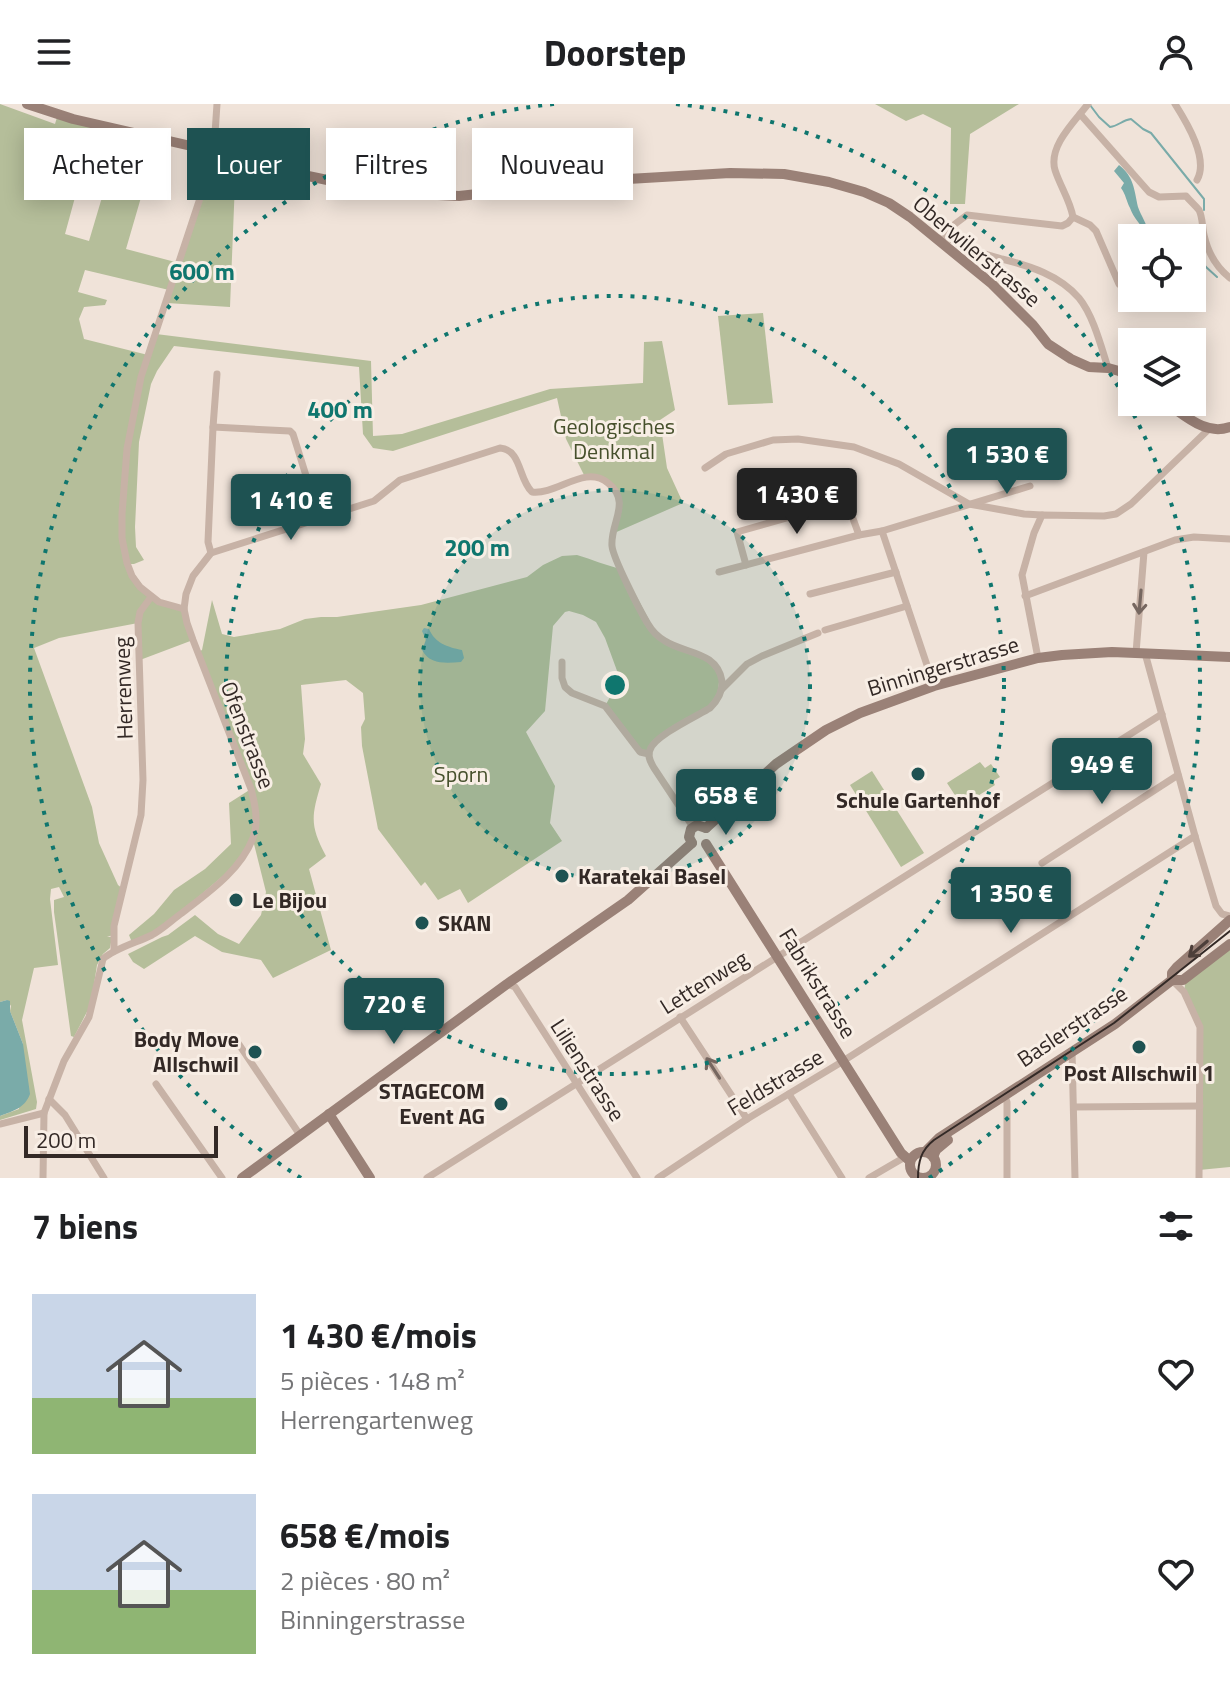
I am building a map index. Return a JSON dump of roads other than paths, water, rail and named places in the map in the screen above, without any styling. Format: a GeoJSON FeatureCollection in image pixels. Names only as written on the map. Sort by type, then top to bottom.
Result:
{"type":"FeatureCollection","features":[{"type":"Feature","properties":{"kind":"street","name":"Oberwilerstrasse"},"geometry":{"type":"LineString","coordinates":[[27,104],[73,119],[187,145]]}},
{"type":"Feature","properties":{"kind":"street"},"geometry":{"type":"LineString","coordinates":[[215,128],[217,104]]}},
{"type":"Feature","properties":{"kind":"street"},"geometry":{"type":"LineString","coordinates":[[1175,104],[1190,128],[1201,163],[1202,172],[1197,180]]}},
{"type":"Feature","properties":{"kind":"street"},"geometry":{"type":"LineString","coordinates":[[1073,217],[1055,170],[1054,159],[1058,147],[1087,105]]}},
{"type":"Feature","properties":{"kind":"street"},"geometry":{"type":"LineString","coordinates":[[1080,114],[1149,192],[1159,197],[1186,196],[1198,210],[1214,263],[1230,278]]}},
{"type":"Feature","properties":{"kind":"street","name":"Oberwilerstrasse"},"geometry":{"type":"LineString","coordinates":[[310,176],[371,189],[459,196],[611,180],[730,173],[784,174],[829,182],[889,203],[942,238],[992,284],[1048,344],[1089,367],[1118,371]]}},
{"type":"Feature","properties":{"kind":"street"},"geometry":{"type":"LineString","coordinates":[[201,200],[141,377],[127,449],[122,538],[127,563],[140,587],[151,597],[184,609],[193,576],[211,553],[374,501],[400,480],[505,448],[515,455],[524,482],[532,492],[541,492],[585,477],[598,478],[608,483],[621,501],[612,534],[612,549],[651,628],[666,643],[709,659],[720,673],[721,690],[717,701],[655,741],[649,754],[654,768],[693,827]]}},
{"type":"Feature","properties":{"kind":"street"},"geometry":{"type":"LineString","coordinates":[[1073,217],[1062,226],[967,215],[942,238],[962,247],[1032,267],[1070,290],[1080,299],[1091,320],[1108,368]]}},
{"type":"Feature","properties":{"kind":"street"},"geometry":{"type":"LineString","coordinates":[[1073,217],[1096,231],[1118,282]]}},
{"type":"Feature","properties":{"kind":"street"},"geometry":{"type":"LineString","coordinates":[[211,553],[208,542],[217,374]]}},
{"type":"Feature","properties":{"kind":"street"},"geometry":{"type":"LineString","coordinates":[[1187,416],[1209,429],[1230,427]]}},
{"type":"Feature","properties":{"kind":"street"},"geometry":{"type":"LineString","coordinates":[[213,427],[290,431],[319,517]]}},
{"type":"Feature","properties":{"kind":"street"},"geometry":{"type":"LineString","coordinates":[[705,468],[726,454],[773,440],[798,439],[854,447],[899,464],[969,504],[1024,514],[1104,516],[1116,514],[1131,504],[1209,429]]}},
{"type":"Feature","properties":{"kind":"street"},"geometry":{"type":"LineString","coordinates":[[719,572],[882,531],[1030,486]]}},
{"type":"Feature","properties":{"kind":"street"},"geometry":{"type":"LineString","coordinates":[[746,565],[737,532],[843,502],[848,505],[859,535]]}},
{"type":"Feature","properties":{"kind":"street"},"geometry":{"type":"LineString","coordinates":[[1038,658],[1022,575],[1042,515]]}},
{"type":"Feature","properties":{"kind":"street"},"geometry":{"type":"LineString","coordinates":[[882,531],[934,686]]}},
{"type":"Feature","properties":{"kind":"street"},"geometry":{"type":"LineString","coordinates":[[1025,596],[1184,538],[1230,539]]}},
{"type":"Feature","properties":{"kind":"street"},"geometry":{"type":"LineString","coordinates":[[1144,552],[1140,653],[1162,714],[1216,906],[1230,919],[1230,927]]}},
{"type":"Feature","properties":{"kind":"street"},"geometry":{"type":"LineString","coordinates":[[810,594],[896,572]]}},
{"type":"Feature","properties":{"kind":"street","name":"Herrenweg"},"geometry":{"type":"LineString","coordinates":[[43,1178],[44,1113],[71,1046],[89,1017],[103,959],[114,951],[114,926],[141,815],[144,755],[138,623],[140,612],[151,597]]}},
{"type":"Feature","properties":{"kind":"street"},"geometry":{"type":"LineString","coordinates":[[721,690],[747,664],[762,656],[822,632],[907,606]]}},
{"type":"Feature","properties":{"kind":"street","name":"Ofenstrasse"},"geometry":{"type":"LineString","coordinates":[[114,951],[157,932],[208,893],[237,864],[253,839],[255,830],[256,807],[251,789],[184,609]]}},
{"type":"Feature","properties":{"kind":"street","name":"Binningerstrasse"},"geometry":{"type":"LineString","coordinates":[[706,828],[776,764],[826,730],[860,713],[934,686],[1038,658],[1112,652],[1230,657]]}},
{"type":"Feature","properties":{"kind":"street"},"geometry":{"type":"LineString","coordinates":[[562,662],[565,687],[572,693],[605,706],[640,752],[649,754]]}},
{"type":"Feature","properties":{"kind":"street","name":"Lettenweg"},"geometry":{"type":"LineString","coordinates":[[427,1178],[1162,714]]}},
{"type":"Feature","properties":{"kind":"street"},"geometry":{"type":"LineString","coordinates":[[1042,863],[1178,775]]}},
{"type":"Feature","properties":{"kind":"street"},"geometry":{"type":"LineString","coordinates":[[700,825],[706,828],[710,834],[706,844],[700,846],[692,843],[689,834],[693,827],[700,825]]}},
{"type":"Feature","properties":{"kind":"street","name":"Feldstrasse"},"geometry":{"type":"LineString","coordinates":[[658,1178],[1195,836]]}},
{"type":"Feature","properties":{"kind":"street"},"geometry":{"type":"LineString","coordinates":[[242,1178],[507,984],[628,900],[692,843]]}},
{"type":"Feature","properties":{"kind":"street","name":"Fabrikstrasse"},"geometry":{"type":"LineString","coordinates":[[706,844],[897,1144],[918,1156]]}},
{"type":"Feature","properties":{"kind":"street","name":"Baslerstrasse"},"geometry":{"type":"LineString","coordinates":[[1172,980],[1172,973],[1177,967],[1230,919]]}},
{"type":"Feature","properties":{"kind":"street","name":"Baslerstrasse"},"geometry":{"type":"LineString","coordinates":[[918,1156],[939,1138],[1115,1024],[1172,980],[1183,980],[1230,944]]}},
{"type":"Feature","properties":{"kind":"street"},"geometry":{"type":"LineString","coordinates":[[1172,980],[1184,992],[1200,1027],[1199,1178]]}},
{"type":"Feature","properties":{"kind":"street","name":"Lilienstrasse"},"geometry":{"type":"LineString","coordinates":[[507,984],[515,987],[637,1178]]}},
{"type":"Feature","properties":{"kind":"street"},"geometry":{"type":"LineString","coordinates":[[680,1017],[747,1119]]}},
{"type":"Feature","properties":{"kind":"street"},"geometry":{"type":"LineString","coordinates":[[234,1037],[300,1135]]}},
{"type":"Feature","properties":{"kind":"street"},"geometry":{"type":"LineString","coordinates":[[1072,1051],[1075,1178]]}},
{"type":"Feature","properties":{"kind":"street"},"geometry":{"type":"LineString","coordinates":[[156,1084],[222,1178]]}},
{"type":"Feature","properties":{"kind":"street"},"geometry":{"type":"LineString","coordinates":[[789,1094],[842,1178]]}},
{"type":"Feature","properties":{"kind":"street"},"geometry":{"type":"LineString","coordinates":[[993,1104],[1005,1097],[1007,1102],[1007,1178]]}},
{"type":"Feature","properties":{"kind":"street"},"geometry":{"type":"LineString","coordinates":[[49,1099],[65,1115],[104,1178]]}},
{"type":"Feature","properties":{"kind":"street"},"geometry":{"type":"LineString","coordinates":[[1074,1107],[1200,1106]]}},
{"type":"Feature","properties":{"kind":"street"},"geometry":{"type":"LineString","coordinates":[[0,1124],[44,1113]]}},
{"type":"Feature","properties":{"kind":"street"},"geometry":{"type":"LineString","coordinates":[[329,1114],[370,1178]]}},
{"type":"Feature","properties":{"kind":"street"},"geometry":{"type":"LineString","coordinates":[[918,1156],[935,1166],[923,1177],[911,1169],[918,1156]]}},
{"type":"Feature","properties":{"kind":"street"},"geometry":{"type":"LineString","coordinates":[[869,1178],[918,1156]]}},
{"type":"Feature","properties":{"kind":"water"},"geometry":{"type":"Polygon","coordinates":[[[1119,165],[1131,179],[1145,224],[1140,224],[1133,215],[1121,188],[1124,183],[1114,171],[1119,165]]]}},
{"type":"Feature","properties":{"kind":"water"},"geometry":{"type":"Polygon","coordinates":[[[429,629],[442,644],[462,650],[464,658],[461,662],[439,662],[425,655],[422,650],[426,640],[422,631],[429,629]]]}},
{"type":"Feature","properties":{"kind":"water"},"geometry":{"type":"Polygon","coordinates":[[[10,1001],[10,1011],[23,1044],[30,1094],[22,1106],[0,1116],[0,1002],[10,1001]]]}},
{"type":"Feature","properties":{"kind":"waterway"},"geometry":{"type":"LineString","coordinates":[[1090,105],[1110,127],[1131,119],[1151,133],[1204,199],[1204,210]]}},
{"type":"Feature","properties":{"kind":"waterway"},"geometry":{"type":"LineString","coordinates":[[1206,267],[1217,277]]}},
{"type":"Feature","properties":{"kind":"tram line"},"geometry":{"type":"LineString","coordinates":[[918,1178],[921,1157],[934,1140],[1114,1023],[1230,931]]}},
{"type":"Feature","properties":{"kind":"place","name":"Schule Gartenhof"},"geometry":{"type":"Point","coordinates":[918,774]}},
{"type":"Feature","properties":{"kind":"place","name":"Karatekai Basel"},"geometry":{"type":"Point","coordinates":[562,876]}},
{"type":"Feature","properties":{"kind":"place","name":"Le Bijou"},"geometry":{"type":"Point","coordinates":[236,900]}},
{"type":"Feature","properties":{"kind":"place","name":"SKAN"},"geometry":{"type":"Point","coordinates":[422,923]}},
{"type":"Feature","properties":{"kind":"place","name":"Post Allschwil 1"},"geometry":{"type":"Point","coordinates":[1139,1047]}},
{"type":"Feature","properties":{"kind":"place","name":"Body Move Allschwil"},"geometry":{"type":"Point","coordinates":[255,1052]}},
{"type":"Feature","properties":{"kind":"place","name":"STAGECOM Event AG"},"geometry":{"type":"Point","coordinates":[501,1104]}},
{"type":"Feature","properties":{"kind":"park label","name":"Geologisches Denkmal"},"geometry":{"type":"Point","coordinates":[614,438]}},
{"type":"Feature","properties":{"kind":"park label","name":"Sporn"},"geometry":{"type":"Point","coordinates":[461,774]}}]}
